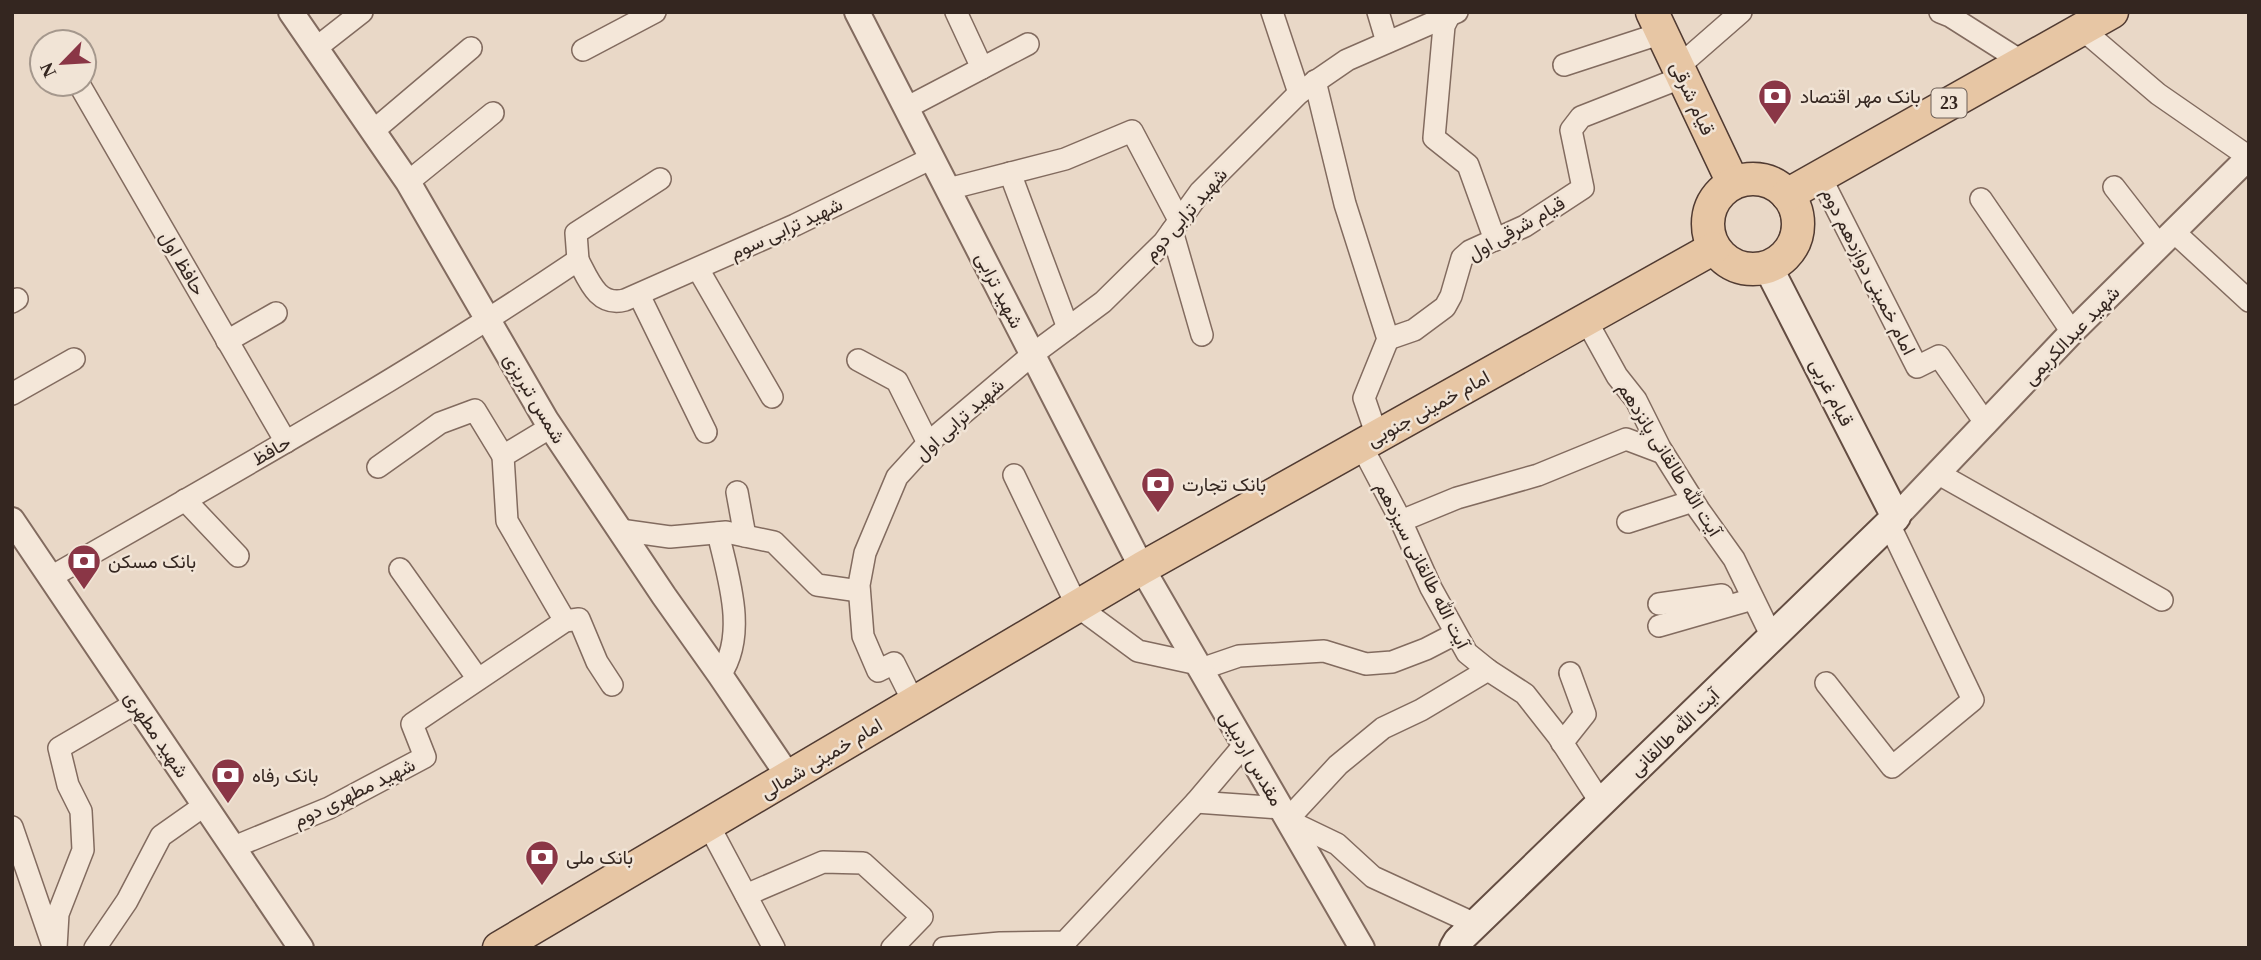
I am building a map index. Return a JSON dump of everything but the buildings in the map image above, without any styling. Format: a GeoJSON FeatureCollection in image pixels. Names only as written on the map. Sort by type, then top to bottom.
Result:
{"type":"FeatureCollection","features":[{"type":"Feature","properties":{"kind":"main road","name":"23"},"geometry":{"type":"LineString","coordinates":[[1787,195],[2112,12]]}},
{"type":"Feature","properties":{"kind":"main road","name":"قیام شرقی"},"geometry":{"type":"LineString","coordinates":[[1657,23],[1733,183]]}},
{"type":"Feature","properties":{"kind":"main road"},"geometry":{"type":"LineString","coordinates":[[1747,179],[1762,180],[1776,185],[1787,195],[1797,214],[1797,236],[1791,249],[1781,260],[1768,267],[1753,270],[1738,267],[1724,259],[1714,248],[1709,234],[1710,211],[1721,192],[1733,183],[1747,179]]}},
{"type":"Feature","properties":{"kind":"main road","name":"امام خمینی جنوبی"},"geometry":{"type":"LineString","coordinates":[[1142,568],[1714,248]]}},
{"type":"Feature","properties":{"kind":"main road","name":"قیام غربی"},"geometry":{"type":"LineString","coordinates":[[1768,267],[1893,521]]}},
{"type":"Feature","properties":{"kind":"main road","name":"آیت الله طالقانی"},"geometry":{"type":"LineString","coordinates":[[1454,948],[1475,924],[1893,521]]}},
{"type":"Feature","properties":{"kind":"main road","name":"امام خمینی شمالی"},"geometry":{"type":"LineString","coordinates":[[499,948],[1142,568]]}},
{"type":"Feature","properties":{"kind":"street","name":"شمس تبریزی"},"geometry":{"type":"LineString","coordinates":[[291,12],[408,182],[551,428],[789,777]]}},
{"type":"Feature","properties":{"kind":"street"},"geometry":{"type":"LineString","coordinates":[[316,48],[362,12]]}},
{"type":"Feature","properties":{"kind":"street"},"geometry":{"type":"LineString","coordinates":[[583,50],[655,12]]}},
{"type":"Feature","properties":{"kind":"street","name":"شهید ترابی"},"geometry":{"type":"LineString","coordinates":[[857,12],[1142,568]]}},
{"type":"Feature","properties":{"kind":"street"},"geometry":{"type":"LineString","coordinates":[[956,12],[982,68]]}},
{"type":"Feature","properties":{"kind":"street"},"geometry":{"type":"LineString","coordinates":[[1272,12],[1307,87],[1388,339]]}},
{"type":"Feature","properties":{"kind":"street"},"geometry":{"type":"LineString","coordinates":[[1378,12],[1387,42]]}},
{"type":"Feature","properties":{"kind":"street"},"geometry":{"type":"LineString","coordinates":[[1680,72],[1741,12]]}},
{"type":"Feature","properties":{"kind":"street"},"geometry":{"type":"LineString","coordinates":[[1940,12],[2021,61]]}},
{"type":"Feature","properties":{"kind":"street"},"geometry":{"type":"LineString","coordinates":[[1453,14],[1444,26],[1434,138],[1468,165],[1495,240]]}},
{"type":"Feature","properties":{"kind":"street","name":"شهید ترابی دوم"},"geometry":{"type":"LineString","coordinates":[[1033,354],[1103,302],[1164,242],[1200,192],[1307,87],[1347,60],[1453,14]]}},
{"type":"Feature","properties":{"kind":"street"},"geometry":{"type":"LineString","coordinates":[[1564,65],[1657,23]]}},
{"type":"Feature","properties":{"kind":"street"},"geometry":{"type":"LineString","coordinates":[[2082,29],[2158,94],[2249,157]]}},
{"type":"Feature","properties":{"kind":"street"},"geometry":{"type":"LineString","coordinates":[[906,108],[1028,44]]}},
{"type":"Feature","properties":{"kind":"street"},"geometry":{"type":"LineString","coordinates":[[373,131],[471,48]]}},
{"type":"Feature","properties":{"kind":"street","name":"قیام شرقی اول"},"geometry":{"type":"LineString","coordinates":[[1388,339],[1414,330],[1445,307],[1462,258],[1470,251],[1525,226],[1583,188],[1571,130],[1581,117],[1680,72]]}},
{"type":"Feature","properties":{"kind":"street","name":"حافظ اول"},"geometry":{"type":"LineString","coordinates":[[87,98],[286,442]]}},
{"type":"Feature","properties":{"kind":"street"},"geometry":{"type":"LineString","coordinates":[[408,182],[493,113]]}},
{"type":"Feature","properties":{"kind":"street"},"geometry":{"type":"LineString","coordinates":[[948,189],[1065,159],[1132,131],[1176,225],[1202,335]]}},
{"type":"Feature","properties":{"kind":"street","name":"شهید عبدالکریمی"},"geometry":{"type":"LineString","coordinates":[[1893,521],[2072,332],[2249,157]]}},
{"type":"Feature","properties":{"kind":"street","name":"شهید ترابی سوم"},"geometry":{"type":"LineString","coordinates":[[578,260],[590,283],[602,298],[614,303],[639,295],[795,225],[932,158]]}},
{"type":"Feature","properties":{"kind":"street"},"geometry":{"type":"LineString","coordinates":[[1010,173],[1068,328]]}},
{"type":"Feature","properties":{"kind":"street","name":"امام خمینی دوازدهم دوم"},"geometry":{"type":"LineString","coordinates":[[1821,176],[1917,367],[1940,356],[1986,425]]}},
{"type":"Feature","properties":{"kind":"street"},"geometry":{"type":"LineString","coordinates":[[578,260],[576,233],[660,179]]}},
{"type":"Feature","properties":{"kind":"street"},"geometry":{"type":"LineString","coordinates":[[2114,187],[2166,238],[2249,300]]}},
{"type":"Feature","properties":{"kind":"street"},"geometry":{"type":"LineString","coordinates":[[1981,199],[2072,332]]}},
{"type":"Feature","properties":{"kind":"street","name":"حافظ"},"geometry":{"type":"LineString","coordinates":[[51,577],[286,442],[489,320],[578,260]]}},
{"type":"Feature","properties":{"kind":"street"},"geometry":{"type":"LineString","coordinates":[[698,269],[772,397]]}},
{"type":"Feature","properties":{"kind":"street"},"geometry":{"type":"LineString","coordinates":[[639,295],[706,432]]}},
{"type":"Feature","properties":{"kind":"street"},"geometry":{"type":"LineString","coordinates":[[228,341],[276,313]]}},
{"type":"Feature","properties":{"kind":"street","name":"آیت الله طالقانی پانزدهم"},"geometry":{"type":"LineString","coordinates":[[1586,320],[1617,376],[1636,400],[1663,453],[1734,559],[1772,637]]}},
{"type":"Feature","properties":{"kind":"street","name":"آیت الله طالقانی سیزدهم"},"geometry":{"type":"LineString","coordinates":[[1388,339],[1364,398],[1369,441],[1401,521],[1455,634],[1467,653],[1525,694],[1562,743],[1601,803]]}},
{"type":"Feature","properties":{"kind":"street","name":"شهید ترابی اول"},"geometry":{"type":"LineString","coordinates":[[914,703],[894,663],[878,671],[863,636],[859,591],[865,553],[897,477],[928,443],[1033,354]]}},
{"type":"Feature","properties":{"kind":"street"},"geometry":{"type":"LineString","coordinates":[[12,394],[74,359]]}},
{"type":"Feature","properties":{"kind":"street"},"geometry":{"type":"LineString","coordinates":[[858,360],[897,382],[928,443]]}},
{"type":"Feature","properties":{"kind":"street"},"geometry":{"type":"LineString","coordinates":[[378,467],[440,423],[475,410],[503,456],[507,521],[565,621],[579,619],[597,662],[612,685]]}},
{"type":"Feature","properties":{"kind":"street"},"geometry":{"type":"LineString","coordinates":[[503,456],[551,428]]}},
{"type":"Feature","properties":{"kind":"street"},"geometry":{"type":"LineString","coordinates":[[1401,521],[1457,498],[1538,475],[1626,439],[1663,453]]}},
{"type":"Feature","properties":{"kind":"street"},"geometry":{"type":"LineString","coordinates":[[1938,474],[2162,600]]}},
{"type":"Feature","properties":{"kind":"street"},"geometry":{"type":"LineString","coordinates":[[1014,475],[1077,606],[1138,651],[1200,667],[1239,656],[1324,651],[1366,664],[1392,662],[1455,634]]}},
{"type":"Feature","properties":{"kind":"street"},"geometry":{"type":"LineString","coordinates":[[737,492],[745,536]]}},
{"type":"Feature","properties":{"kind":"street"},"geometry":{"type":"LineString","coordinates":[[185,500],[238,556]]}},
{"type":"Feature","properties":{"kind":"street"},"geometry":{"type":"LineString","coordinates":[[1628,522],[1693,501]]}},
{"type":"Feature","properties":{"kind":"street","name":"شهید مطهری"},"geometry":{"type":"LineString","coordinates":[[12,520],[301,948]]}},
{"type":"Feature","properties":{"kind":"street"},"geometry":{"type":"LineString","coordinates":[[1826,682],[1892,767],[1973,700],[1893,521]]}},
{"type":"Feature","properties":{"kind":"street"},"geometry":{"type":"LineString","coordinates":[[620,530],[670,537],[726,532],[774,542],[817,585],[859,591]]}},
{"type":"Feature","properties":{"kind":"street"},"geometry":{"type":"LineString","coordinates":[[718,533],[729,580],[735,631],[729,662],[720,675]]}},
{"type":"Feature","properties":{"kind":"street","name":"مقدس اردبیلی"},"geometry":{"type":"LineString","coordinates":[[1142,568],[1362,948]]}},
{"type":"Feature","properties":{"kind":"street"},"geometry":{"type":"LineString","coordinates":[[400,569],[478,679]]}},
{"type":"Feature","properties":{"kind":"street"},"geometry":{"type":"LineString","coordinates":[[1659,604],[1722,595],[1725,607]]}},
{"type":"Feature","properties":{"kind":"street"},"geometry":{"type":"LineString","coordinates":[[1659,626],[1753,599]]}},
{"type":"Feature","properties":{"kind":"street","name":"شهید مطهری دوم"},"geometry":{"type":"LineString","coordinates":[[234,848],[329,808],[425,757],[412,723],[565,621]]}},
{"type":"Feature","properties":{"kind":"street"},"geometry":{"type":"LineString","coordinates":[[1284,814],[1383,729],[1488,670]]}},
{"type":"Feature","properties":{"kind":"street"},"geometry":{"type":"LineString","coordinates":[[1562,743],[1585,714],[1570,673]]}},
{"type":"Feature","properties":{"kind":"street"},"geometry":{"type":"LineString","coordinates":[[55,948],[58,914],[83,850],[81,811],[68,785],[59,748],[136,703]]}},
{"type":"Feature","properties":{"kind":"street"},"geometry":{"type":"LineString","coordinates":[[944,948],[1000,943],[1070,945],[1245,744]]}},
{"type":"Feature","properties":{"kind":"street"},"geometry":{"type":"LineString","coordinates":[[1196,802],[1284,814],[1337,844],[1373,877],[1475,924]]}},
{"type":"Feature","properties":{"kind":"street"},"geometry":{"type":"LineString","coordinates":[[95,948],[127,901],[161,836],[205,805]]}},
{"type":"Feature","properties":{"kind":"street"},"geometry":{"type":"LineString","coordinates":[[708,824],[774,948]]}},
{"type":"Feature","properties":{"kind":"street"},"geometry":{"type":"LineString","coordinates":[[12,827],[55,948]]}},
{"type":"Feature","properties":{"kind":"street"},"geometry":{"type":"LineString","coordinates":[[746,895],[824,862],[863,863],[922,917],[892,948]]}},
{"type":"Feature","properties":{"kind":"place","name":"بانک مهر اقتصاد"},"geometry":{"type":"Point","coordinates":[1775,126]}},
{"type":"Feature","properties":{"kind":"place","name":"بانک تجارت"},"geometry":{"type":"Point","coordinates":[1158,514]}},
{"type":"Feature","properties":{"kind":"place","name":"بانک مسکن"},"geometry":{"type":"Point","coordinates":[84,591]}},
{"type":"Feature","properties":{"kind":"place","name":"بانک رفاه"},"geometry":{"type":"Point","coordinates":[228,805]}},
{"type":"Feature","properties":{"kind":"place","name":"بانک ملی"},"geometry":{"type":"Point","coordinates":[542,887]}}]}
